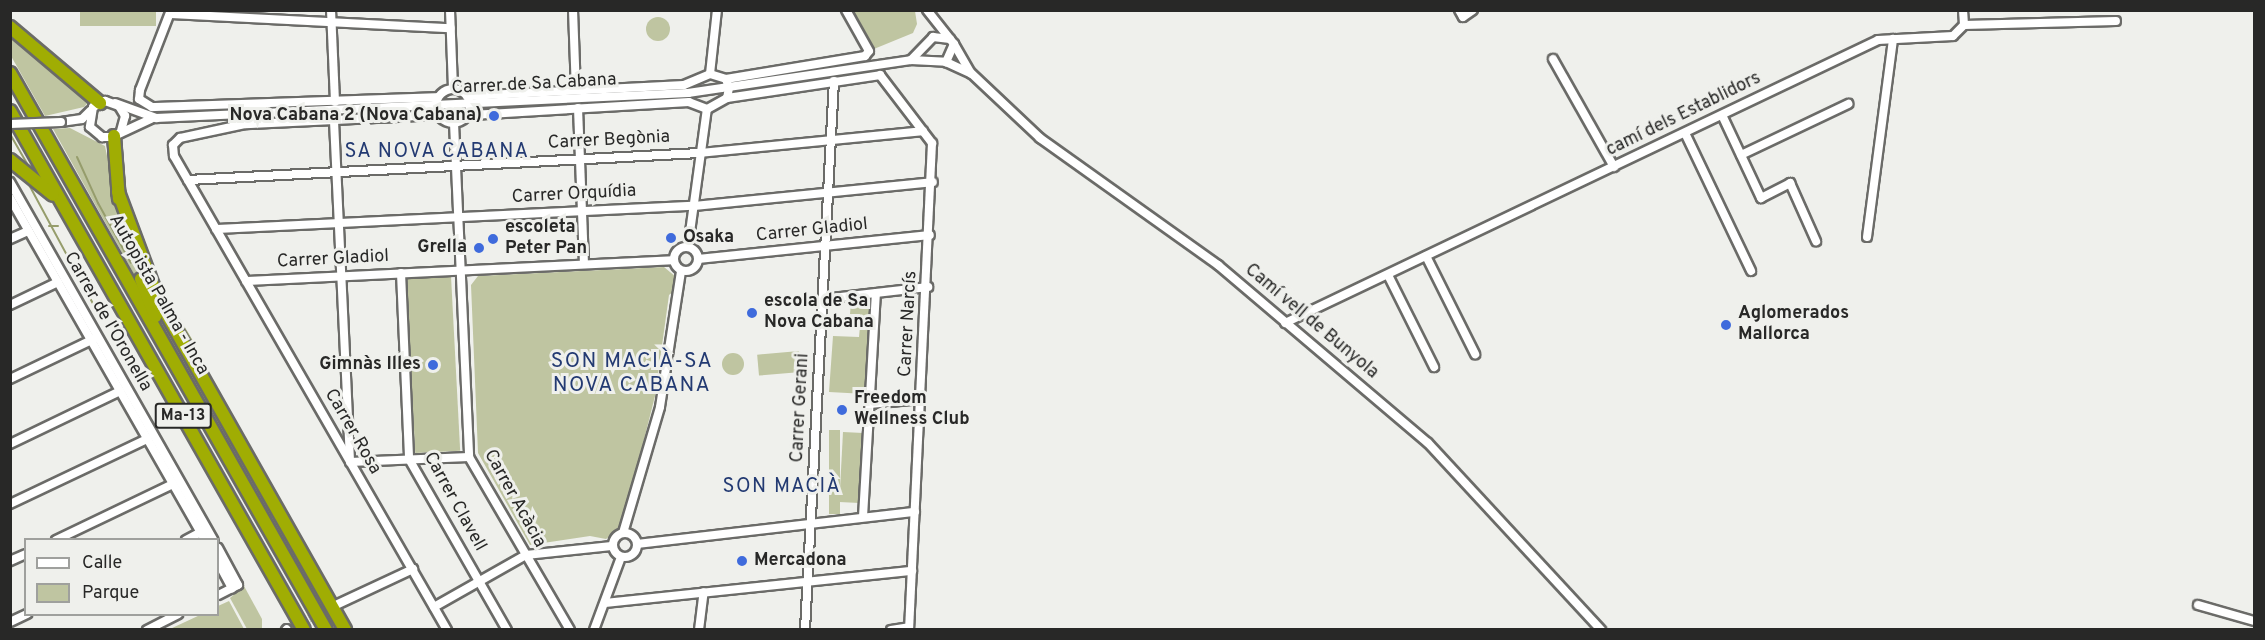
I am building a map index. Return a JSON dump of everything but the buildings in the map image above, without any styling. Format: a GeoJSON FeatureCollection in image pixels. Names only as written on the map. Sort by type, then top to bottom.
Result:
{"type":"FeatureCollection","features":[{"type":"Feature","properties":{"kind":"highway"},"geometry":{"type":"LineString","coordinates":[[10,27],[96,105]]}},
{"type":"Feature","properties":{"kind":"highway","name":"Autopista Palma - Inca"},"geometry":{"type":"LineString","coordinates":[[10,73],[326,630]]}},
{"type":"Feature","properties":{"kind":"highway","name":"Autopista Palma - Inca"},"geometry":{"type":"LineString","coordinates":[[10,111],[304,630]]}},
{"type":"Feature","properties":{"kind":"highway"},"geometry":{"type":"LineString","coordinates":[[118,133],[118,192],[139,273],[171,356]]}},
{"type":"Feature","properties":{"kind":"highway"},"geometry":{"type":"LineString","coordinates":[[10,160],[64,206]]}},
{"type":"Feature","properties":{"kind":"highway"},"geometry":{"type":"LineString","coordinates":[[118,192],[166,314],[345,630]]}},
{"type":"Feature","properties":{"kind":"street"},"geometry":{"type":"LineString","coordinates":[[330,10],[335,102]]}},
{"type":"Feature","properties":{"kind":"street"},"geometry":{"type":"LineString","coordinates":[[450,10],[453,89],[438,106],[334,121],[336,170],[350,462],[469,457]]}},
{"type":"Feature","properties":{"kind":"street"},"geometry":{"type":"LineString","coordinates":[[573,10],[576,90]]}},
{"type":"Feature","properties":{"kind":"street"},"geometry":{"type":"LineString","coordinates":[[710,74],[717,10]]}},
{"type":"Feature","properties":{"kind":"street"},"geometry":{"type":"LineString","coordinates":[[453,89],[468,100],[694,81],[710,74],[726,79],[865,56],[869,51],[846,10]]}},
{"type":"Feature","properties":{"kind":"street","name":"Camí vell de Bunyola"},"geometry":{"type":"LineString","coordinates":[[927,10],[953,42],[971,73],[1040,138],[1218,265],[1468,482],[1601,630]]}},
{"type":"Feature","properties":{"kind":"street"},"geometry":{"type":"LineString","coordinates":[[1459,10],[1463,17],[1473,10]]}},
{"type":"Feature","properties":{"kind":"street"},"geometry":{"type":"LineString","coordinates":[[1963,10],[1964,25]]}},
{"type":"Feature","properties":{"kind":"street"},"geometry":{"type":"LineString","coordinates":[[451,28],[171,12],[139,99],[152,107],[335,102],[438,106],[454,123],[467,115],[689,98],[707,109]]}},
{"type":"Feature","properties":{"kind":"street"},"geometry":{"type":"LineString","coordinates":[[911,60],[927,47],[933,37],[933,19]]}},
{"type":"Feature","properties":{"kind":"street","name":"camí dels Establidors"},"geometry":{"type":"LineString","coordinates":[[1285,323],[1878,40],[1953,36],[1964,25],[2116,21]]}},
{"type":"Feature","properties":{"kind":"street"},"geometry":{"type":"LineString","coordinates":[[933,37],[953,42],[946,62]]}},
{"type":"Feature","properties":{"kind":"street"},"geometry":{"type":"LineString","coordinates":[[1867,237],[1893,39]]}},
{"type":"Feature","properties":{"kind":"street"},"geometry":{"type":"LineString","coordinates":[[927,47],[933,61]]}},
{"type":"Feature","properties":{"kind":"street"},"geometry":{"type":"LineString","coordinates":[[1553,59],[1614,167]]}},
{"type":"Feature","properties":{"kind":"street","name":"Carrer de Sa Cabana"},"geometry":{"type":"LineString","coordinates":[[118,133],[156,118],[438,106],[468,100],[689,98],[729,88],[911,60],[933,61]]}},
{"type":"Feature","properties":{"kind":"street","name":"Camí vell de Bunyola"},"geometry":{"type":"LineString","coordinates":[[933,61],[946,62],[971,73]]}},
{"type":"Feature","properties":{"kind":"street","name":"Carrer Narcís"},"geometry":{"type":"LineString","coordinates":[[834,81],[880,75],[923,131],[935,153],[909,628]]}},
{"type":"Feature","properties":{"kind":"street"},"geometry":{"type":"LineString","coordinates":[[726,79],[729,88],[727,98]]}},
{"type":"Feature","properties":{"kind":"street"},"geometry":{"type":"LineString","coordinates":[[689,98],[694,81]]}},
{"type":"Feature","properties":{"kind":"street"},"geometry":{"type":"LineString","coordinates":[[707,109],[727,98],[834,81]]}},
{"type":"Feature","properties":{"kind":"street","name":"Carrer Gerani"},"geometry":{"type":"LineString","coordinates":[[806,630],[834,81]]}},
{"type":"Feature","properties":{"kind":"street"},"geometry":{"type":"LineString","coordinates":[[467,115],[468,100]]}},
{"type":"Feature","properties":{"kind":"street"},"geometry":{"type":"LineString","coordinates":[[10,124],[82,119],[96,105],[115,103],[124,116],[118,133],[93,131],[61,122]]}},
{"type":"Feature","properties":{"kind":"street","name":"Carrer de Sa Cabana"},"geometry":{"type":"LineString","coordinates":[[115,103],[156,118]]}},
{"type":"Feature","properties":{"kind":"street"},"geometry":{"type":"LineString","coordinates":[[1741,155],[1848,104]]}},
{"type":"Feature","properties":{"kind":"street"},"geometry":{"type":"LineString","coordinates":[[93,131],[96,105]]}},
{"type":"Feature","properties":{"kind":"street"},"geometry":{"type":"LineString","coordinates":[[578,108],[584,264]]}},
{"type":"Feature","properties":{"kind":"street"},"geometry":{"type":"LineString","coordinates":[[681,271],[693,269],[698,259],[688,247],[707,109]]}},
{"type":"Feature","properties":{"kind":"street"},"geometry":{"type":"LineString","coordinates":[[1722,115],[1761,198],[1790,183],[1816,241]]}},
{"type":"Feature","properties":{"kind":"street","name":"Carrer Rosa"},"geometry":{"type":"LineString","coordinates":[[334,121],[245,124],[180,138],[173,145],[174,156],[447,630]]}},
{"type":"Feature","properties":{"kind":"street","name":"Carrer Acàcia"},"geometry":{"type":"LineString","coordinates":[[454,123],[469,457],[570,630]]}},
{"type":"Feature","properties":{"kind":"street","name":"Carrer Begònia"},"geometry":{"type":"LineString","coordinates":[[188,180],[336,170],[700,153],[923,131]]}},
{"type":"Feature","properties":{"kind":"street"},"geometry":{"type":"LineString","coordinates":[[1685,133],[1751,271]]}},
{"type":"Feature","properties":{"kind":"street","name":"Carrer de l'Oronella"},"geometry":{"type":"LineString","coordinates":[[10,182],[120,392],[203,536]]}},
{"type":"Feature","properties":{"kind":"street","name":"Carrer Orquídia"},"geometry":{"type":"LineString","coordinates":[[216,229],[693,206],[933,182]]}},
{"type":"Feature","properties":{"kind":"street","name":"Carrer de l'Oronella"},"geometry":{"type":"LineString","coordinates":[[10,198],[212,538]]}},
{"type":"Feature","properties":{"kind":"street"},"geometry":{"type":"LineString","coordinates":[[10,239],[28,231]]}},
{"type":"Feature","properties":{"kind":"street","name":"Carrer Gladiol"},"geometry":{"type":"LineString","coordinates":[[698,259],[930,235]]}},
{"type":"Feature","properties":{"kind":"street"},"geometry":{"type":"LineString","coordinates":[[434,607],[526,555],[612,546],[624,533],[660,407],[681,271],[673,260],[676,251],[688,247]]}},
{"type":"Feature","properties":{"kind":"street"},"geometry":{"type":"LineString","coordinates":[[1426,256],[1475,354]]}},
{"type":"Feature","properties":{"kind":"street","name":"Carrer Gladiol"},"geometry":{"type":"LineString","coordinates":[[246,281],[673,260]]}},
{"type":"Feature","properties":{"kind":"street","name":"Carrer Clavell"},"geometry":{"type":"LineString","coordinates":[[401,273],[409,459],[507,630]]}},
{"type":"Feature","properties":{"kind":"street"},"geometry":{"type":"LineString","coordinates":[[1388,275],[1434,367]]}},
{"type":"Feature","properties":{"kind":"street"},"geometry":{"type":"LineString","coordinates":[[10,305],[58,282]]}},
{"type":"Feature","properties":{"kind":"street"},"geometry":{"type":"LineString","coordinates":[[823,299],[927,287]]}},
{"type":"Feature","properties":{"kind":"street"},"geometry":{"type":"LineString","coordinates":[[863,517],[876,293]]}},
{"type":"Feature","properties":{"kind":"street"},"geometry":{"type":"LineString","coordinates":[[10,380],[94,339]]}},
{"type":"Feature","properties":{"kind":"street"},"geometry":{"type":"LineString","coordinates":[[10,444],[120,392]]}},
{"type":"Feature","properties":{"kind":"street"},"geometry":{"type":"LineString","coordinates":[[870,404],[921,399]]}},
{"type":"Feature","properties":{"kind":"street"},"geometry":{"type":"LineString","coordinates":[[10,504],[147,439]]}},
{"type":"Feature","properties":{"kind":"street"},"geometry":{"type":"LineString","coordinates":[[60,538],[173,484]]}},
{"type":"Feature","properties":{"kind":"street"},"geometry":{"type":"LineString","coordinates":[[624,533],[637,544],[915,512]]}},
{"type":"Feature","properties":{"kind":"street"},"geometry":{"type":"LineString","coordinates":[[621,556],[633,554],[637,544]]}},
{"type":"Feature","properties":{"kind":"street"},"geometry":{"type":"LineString","coordinates":[[612,546],[621,556]]}},
{"type":"Feature","properties":{"kind":"street"},"geometry":{"type":"LineString","coordinates":[[219,550],[238,585],[219,594]]}},
{"type":"Feature","properties":{"kind":"street"},"geometry":{"type":"LineString","coordinates":[[10,561],[24,555]]}},
{"type":"Feature","properties":{"kind":"street"},"geometry":{"type":"LineString","coordinates":[[594,630],[621,556]]}},
{"type":"Feature","properties":{"kind":"street"},"geometry":{"type":"LineString","coordinates":[[219,564],[232,588]]}},
{"type":"Feature","properties":{"kind":"street"},"geometry":{"type":"LineString","coordinates":[[338,604],[413,569]]}},
{"type":"Feature","properties":{"kind":"street"},"geometry":{"type":"LineString","coordinates":[[604,603],[912,571]]}},
{"type":"Feature","properties":{"kind":"street"},"geometry":{"type":"LineString","coordinates":[[699,630],[704,592]]}},
{"type":"Feature","properties":{"kind":"street"},"geometry":{"type":"LineString","coordinates":[[2198,604],[2254,621]]}},
{"type":"Feature","properties":{"kind":"street"},"geometry":{"type":"LineString","coordinates":[[10,622],[25,616]]}},
{"type":"Feature","properties":{"kind":"street"},"geometry":{"type":"LineString","coordinates":[[147,630],[176,616]]}},
{"type":"Feature","properties":{"kind":"street"},"geometry":{"type":"LineString","coordinates":[[891,630],[909,628]]}},
{"type":"Feature","properties":{"kind":"green space"},"geometry":{"type":"Polygon","coordinates":[[[80,11],[156,11],[156,26],[80,26],[80,11]]]}},
{"type":"Feature","properties":{"kind":"green space"},"geometry":{"type":"Polygon","coordinates":[[[846,11],[915,11],[917,24],[913,33],[869,51],[846,11]]]}},
{"type":"Feature","properties":{"kind":"green space"},"geometry":{"type":"Polygon","coordinates":[[[658,17],[663,18],[669,24],[669,34],[663,40],[658,41],[653,40],[647,34],[646,29],[647,24],[653,18],[658,17]]]}},
{"type":"Feature","properties":{"kind":"green space"},"geometry":{"type":"Polygon","coordinates":[[[10,32],[91,99],[84,107],[45,116],[11,56],[10,32]]]}},
{"type":"Feature","properties":{"kind":"green space"},"geometry":{"type":"Polygon","coordinates":[[[70,128],[105,146],[120,221],[145,294],[53,129],[70,128]]]}},
{"type":"Feature","properties":{"kind":"green space"},"geometry":{"type":"Polygon","coordinates":[[[664,267],[676,277],[674,291],[669,295],[655,396],[622,527],[606,539],[590,536],[530,545],[478,453],[471,285],[478,276],[664,267]]]}},
{"type":"Feature","properties":{"kind":"green space","name":"Gimnàs Illes"},"geometry":{"type":"Polygon","coordinates":[[[451,276],[460,451],[415,453],[406,278],[451,276]]]}},
{"type":"Feature","properties":{"kind":"green space"},"geometry":{"type":"Polygon","coordinates":[[[851,302],[871,303],[866,394],[829,392],[833,336],[859,337],[861,315],[850,314],[851,302]]]}},
{"type":"Feature","properties":{"kind":"green space"},"geometry":{"type":"Polygon","coordinates":[[[799,351],[801,372],[759,376],[757,355],[799,351]]]}},
{"type":"Feature","properties":{"kind":"green space"},"geometry":{"type":"Polygon","coordinates":[[[729,353],[737,353],[744,360],[744,368],[737,375],[729,375],[722,368],[722,360],[729,353]]]}},
{"type":"Feature","properties":{"kind":"green space"},"geometry":{"type":"Polygon","coordinates":[[[829,430],[840,430],[840,514],[829,514],[829,430]]]}},
{"type":"Feature","properties":{"kind":"green space"},"geometry":{"type":"Polygon","coordinates":[[[843,432],[863,433],[859,503],[839,502],[843,432]]]}},
{"type":"Feature","properties":{"kind":"green space"},"geometry":{"type":"Polygon","coordinates":[[[244,586],[262,619],[262,629],[247,629],[230,598],[244,586]]]}},
{"type":"Feature","properties":{"kind":"green space"},"geometry":{"type":"Polygon","coordinates":[[[229,601],[244,629],[170,629],[198,616],[219,616],[219,606],[229,601]]]}},
{"type":"Feature","properties":{"kind":"waterway"},"geometry":{"type":"LineString","coordinates":[[10,134],[27,163]]}},
{"type":"Feature","properties":{"kind":"waterway"},"geometry":{"type":"LineString","coordinates":[[77,157],[98,203]]}},
{"type":"Feature","properties":{"kind":"waterway"},"geometry":{"type":"LineString","coordinates":[[27,181],[96,309]]}},
{"type":"Feature","properties":{"kind":"waterway"},"geometry":{"type":"LineString","coordinates":[[98,203],[131,263]]}},
{"type":"Feature","properties":{"kind":"waterway"},"geometry":{"type":"LineString","coordinates":[[49,226],[58,226]]}},
{"type":"Feature","properties":{"kind":"waterway"},"geometry":{"type":"LineString","coordinates":[[158,284],[193,343]]}},
{"type":"Feature","properties":{"kind":"tunnel"},"geometry":{"type":"LineString","coordinates":[[287,629],[336,606]]}},
{"type":"Feature","properties":{"kind":"place","name":"Nova Cabana 2 (Nova Cabana)"},"geometry":{"type":"Point","coordinates":[494,116]}},
{"type":"Feature","properties":{"kind":"place","name":"Osaka"},"geometry":{"type":"Point","coordinates":[671,238]}},
{"type":"Feature","properties":{"kind":"place","name":"escoleta Peter Pan"},"geometry":{"type":"Point","coordinates":[493,239]}},
{"type":"Feature","properties":{"kind":"place","name":"Grella"},"geometry":{"type":"Point","coordinates":[479,248]}},
{"type":"Feature","properties":{"kind":"place","name":"escola de Sa Nova Cabana"},"geometry":{"type":"Point","coordinates":[752,313]}},
{"type":"Feature","properties":{"kind":"place","name":"Aglomerados Mallorca"},"geometry":{"type":"Point","coordinates":[1726,325]}},
{"type":"Feature","properties":{"kind":"place","name":"Gimnàs Illes"},"geometry":{"type":"Point","coordinates":[433,365]}},
{"type":"Feature","properties":{"kind":"place","name":"Freedom Wellness Club"},"geometry":{"type":"Point","coordinates":[842,410]}},
{"type":"Feature","properties":{"kind":"place","name":"Mercadona"},"geometry":{"type":"Point","coordinates":[742,561]}},
{"type":"Feature","properties":{"kind":"district","name":"SA NOVA CABANA"},"geometry":{"type":"Point","coordinates":[437,152]}},
{"type":"Feature","properties":{"kind":"district","name":"SON MACIÀ-SA NOVA CABANA"},"geometry":{"type":"Point","coordinates":[632,374]}},
{"type":"Feature","properties":{"kind":"district","name":"SON MACIÀ"},"geometry":{"type":"Point","coordinates":[782,487]}}]}
